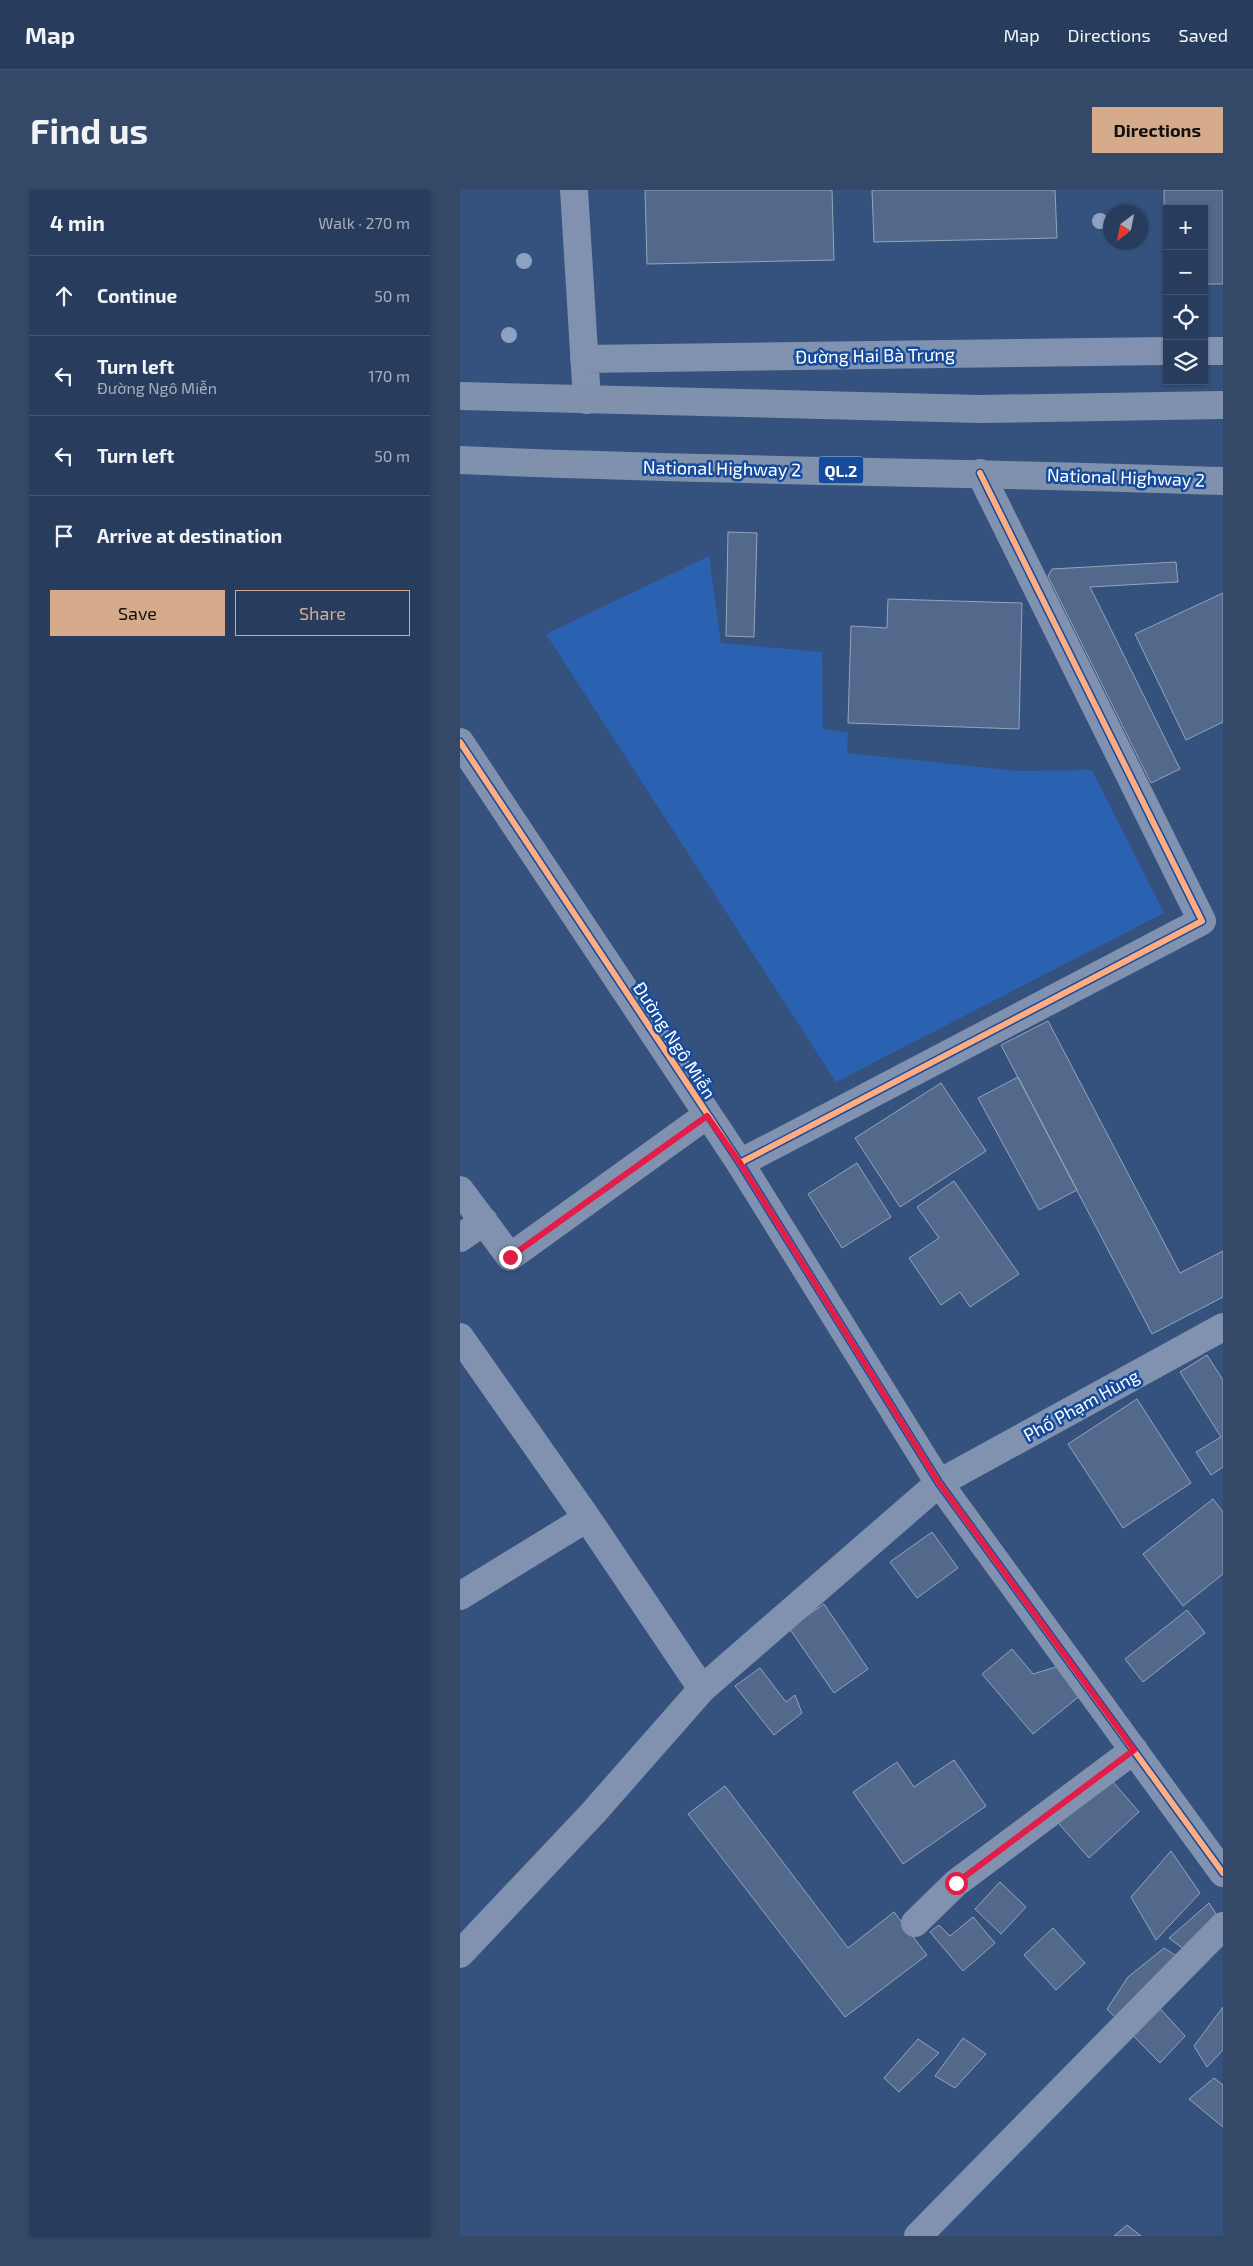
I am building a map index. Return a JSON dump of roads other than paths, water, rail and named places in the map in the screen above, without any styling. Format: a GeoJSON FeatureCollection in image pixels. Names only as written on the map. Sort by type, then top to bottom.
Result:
{"type":"FeatureCollection","features":[{"type":"Feature","properties":{"kind":"highway"},"geometry":{"type":"LineString","coordinates":[[460,396],[980,409],[1223,405]]}},
{"type":"Feature","properties":{"kind":"highway","name":"National Highway 2"},"geometry":{"type":"LineString","coordinates":[[460,460],[596,466],[980,473],[1223,481]]}},
{"type":"Feature","properties":{"kind":"street"},"geometry":{"type":"LineString","coordinates":[[574,190],[587,400]]}},
{"type":"Feature","properties":{"kind":"street"},"geometry":{"type":"LineString","coordinates":[[1208,351],[1223,350]]}},
{"type":"Feature","properties":{"kind":"street","name":"Đường Hai Bà Trưng"},"geometry":{"type":"LineString","coordinates":[[584,360],[1163,351]]}},
{"type":"Feature","properties":{"kind":"street"},"geometry":{"type":"LineString","coordinates":[[740,1163],[1202,921],[980,473]]}},
{"type":"Feature","properties":{"kind":"street","name":"Đường Ngô Miễn"},"geometry":{"type":"LineString","coordinates":[[460,742],[740,1163],[939,1483],[1223,1873]]}},
{"type":"Feature","properties":{"kind":"street"},"geometry":{"type":"LineString","coordinates":[[460,1190],[510,1257],[707,1116]]}},
{"type":"Feature","properties":{"kind":"street"},"geometry":{"type":"LineString","coordinates":[[460,1238],[484,1221]]}},
{"type":"Feature","properties":{"kind":"street","name":"Phố Phạm Hùng"},"geometry":{"type":"LineString","coordinates":[[460,1954],[593,1813],[702,1689],[939,1483],[1223,1327]]}},
{"type":"Feature","properties":{"kind":"street"},"geometry":{"type":"LineString","coordinates":[[460,1337],[587,1518],[702,1689]]}},
{"type":"Feature","properties":{"kind":"street"},"geometry":{"type":"LineString","coordinates":[[460,1596],[587,1518]]}},
{"type":"Feature","properties":{"kind":"street"},"geometry":{"type":"LineString","coordinates":[[915,1923],[956,1883],[1134,1750]]}},
{"type":"Feature","properties":{"kind":"street"},"geometry":{"type":"LineString","coordinates":[[918,2236],[1223,1926]]}}]}
